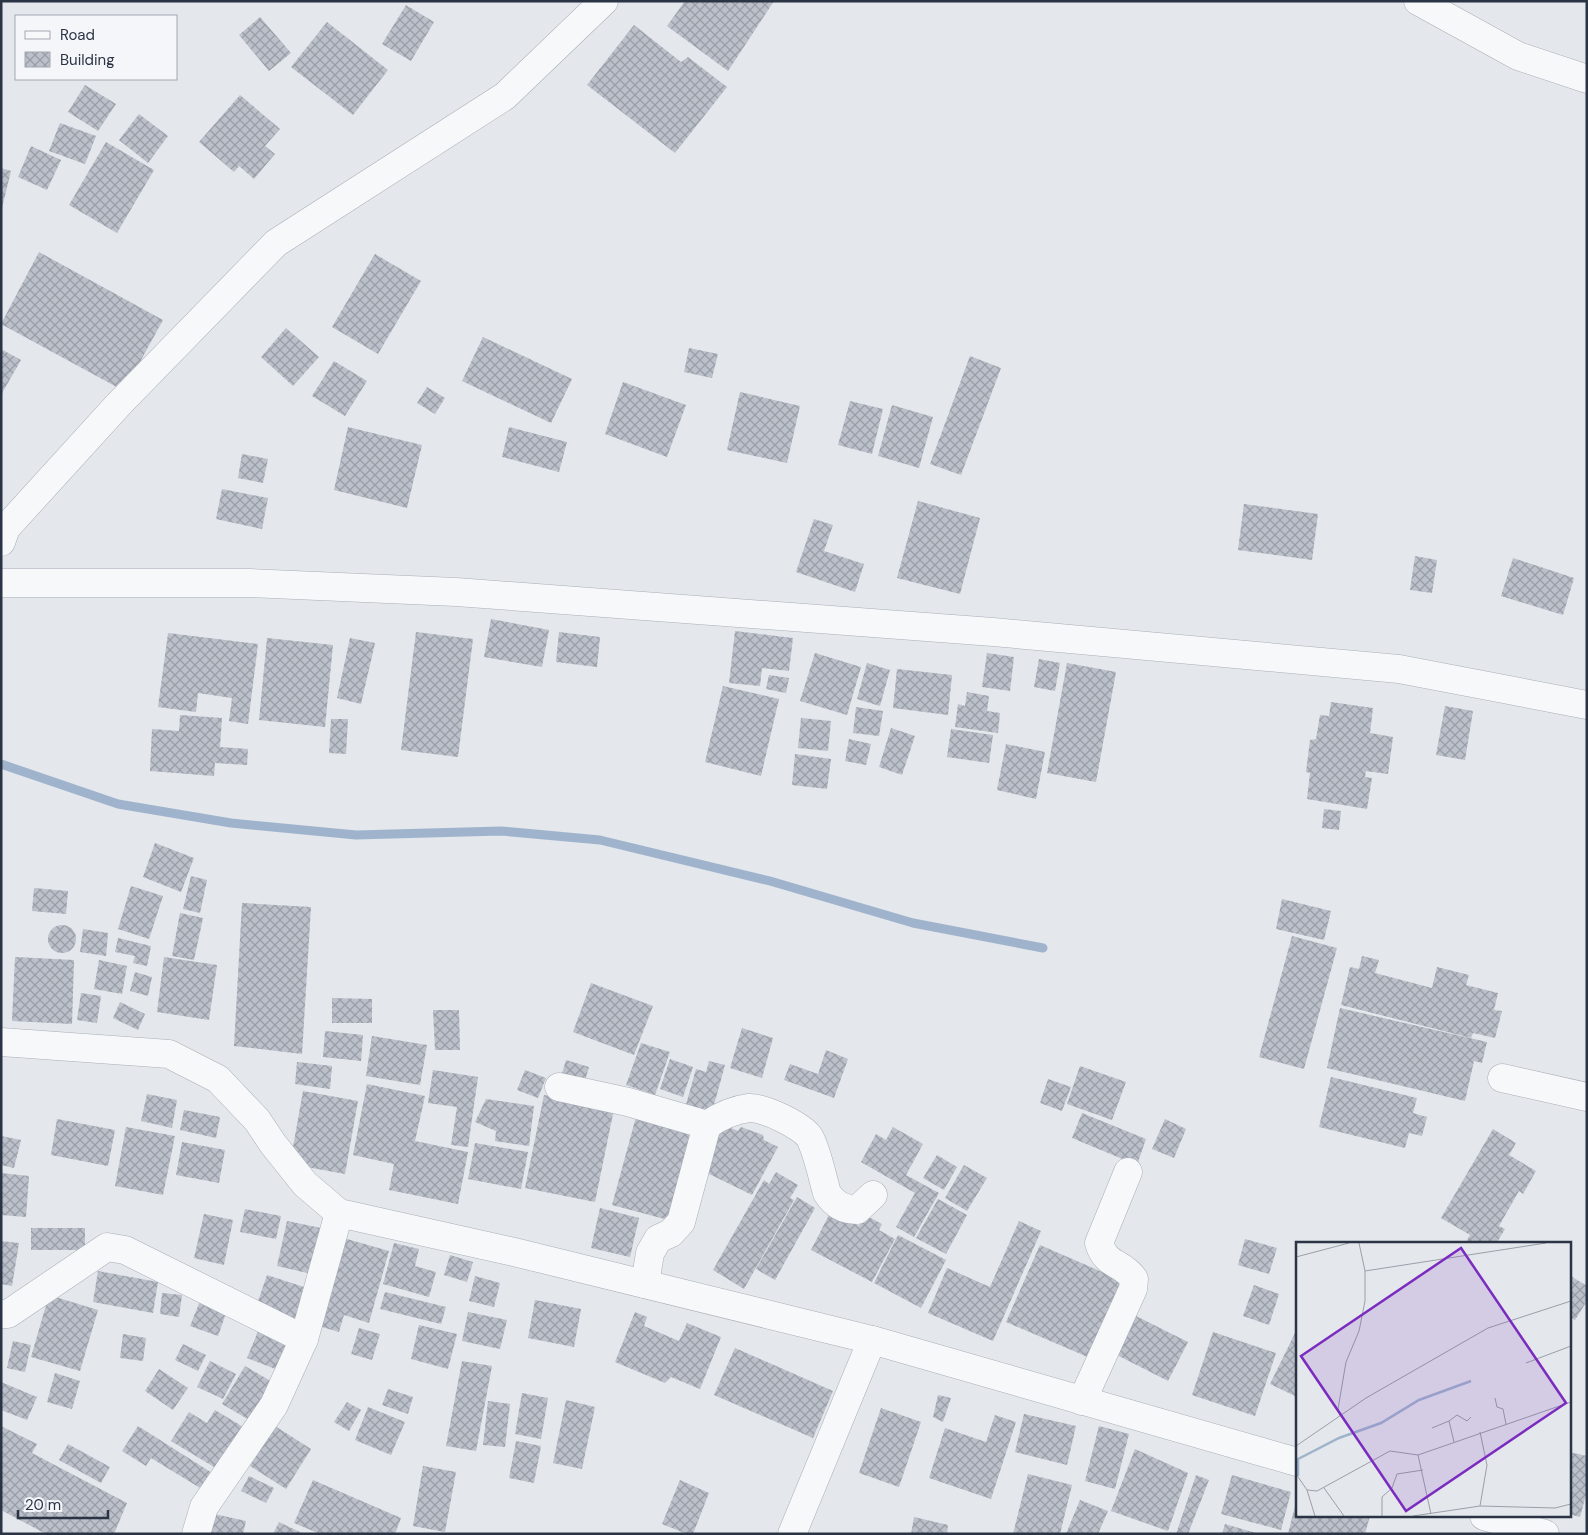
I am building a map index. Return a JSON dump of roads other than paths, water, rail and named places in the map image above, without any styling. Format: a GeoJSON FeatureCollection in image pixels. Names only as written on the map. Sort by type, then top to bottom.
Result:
{"type":"FeatureCollection","features":[{"type":"Feature","properties":{"kind":"street"},"geometry":{"type":"LineString","coordinates":[[1,542],[6,528],[118,405],[276,243],[505,96],[604,1]]}},
{"type":"Feature","properties":{"kind":"street"},"geometry":{"type":"LineString","coordinates":[[1418,1],[1518,56],[1587,79]]}},
{"type":"Feature","properties":{"kind":"street"},"geometry":{"type":"LineString","coordinates":[[1,583],[250,583],[456,592],[993,632],[1398,670],[1587,705]]}},
{"type":"Feature","properties":{"kind":"street"},"geometry":{"type":"LineString","coordinates":[[1,1042],[169,1054],[218,1079],[257,1120],[273,1144],[305,1184],[339,1213],[514,1252],[872,1340],[1296,1462]]}},
{"type":"Feature","properties":{"kind":"street"},"geometry":{"type":"LineString","coordinates":[[1502,1078],[1587,1097]]}},
{"type":"Feature","properties":{"kind":"street"},"geometry":{"type":"LineString","coordinates":[[560,1087],[628,1102],[707,1125]]}},
{"type":"Feature","properties":{"kind":"street"},"geometry":{"type":"LineString","coordinates":[[645,1284],[650,1253],[658,1239],[671,1233],[681,1222],[707,1125],[729,1112],[752,1108],[791,1122],[803,1129],[810,1138],[827,1193],[832,1201],[849,1210],[857,1210],[874,1195]]}},
{"type":"Feature","properties":{"kind":"street"},"geometry":{"type":"LineString","coordinates":[[1082,1401],[1132,1289],[1134,1279],[1128,1269],[1108,1261],[1102,1254],[1099,1243],[1128,1172]]}},
{"type":"Feature","properties":{"kind":"street"},"geometry":{"type":"LineString","coordinates":[[196,1534],[204,1507],[274,1405],[304,1339],[339,1213]]}},
{"type":"Feature","properties":{"kind":"street"},"geometry":{"type":"LineString","coordinates":[[1,1314],[8,1314],[107,1247],[125,1250],[304,1339]]}},
{"type":"Feature","properties":{"kind":"street"},"geometry":{"type":"LineString","coordinates":[[792,1534],[872,1340]]}},
{"type":"Feature","properties":{"kind":"street"},"geometry":{"type":"LineString","coordinates":[[1491,1518],[1545,1534]]}},
{"type":"Feature","properties":{"kind":"waterway"},"geometry":{"type":"LineString","coordinates":[[1,764],[118,804],[231,823],[356,835],[501,831],[600,840],[770,881],[913,923],[1043,948]]}}]}
